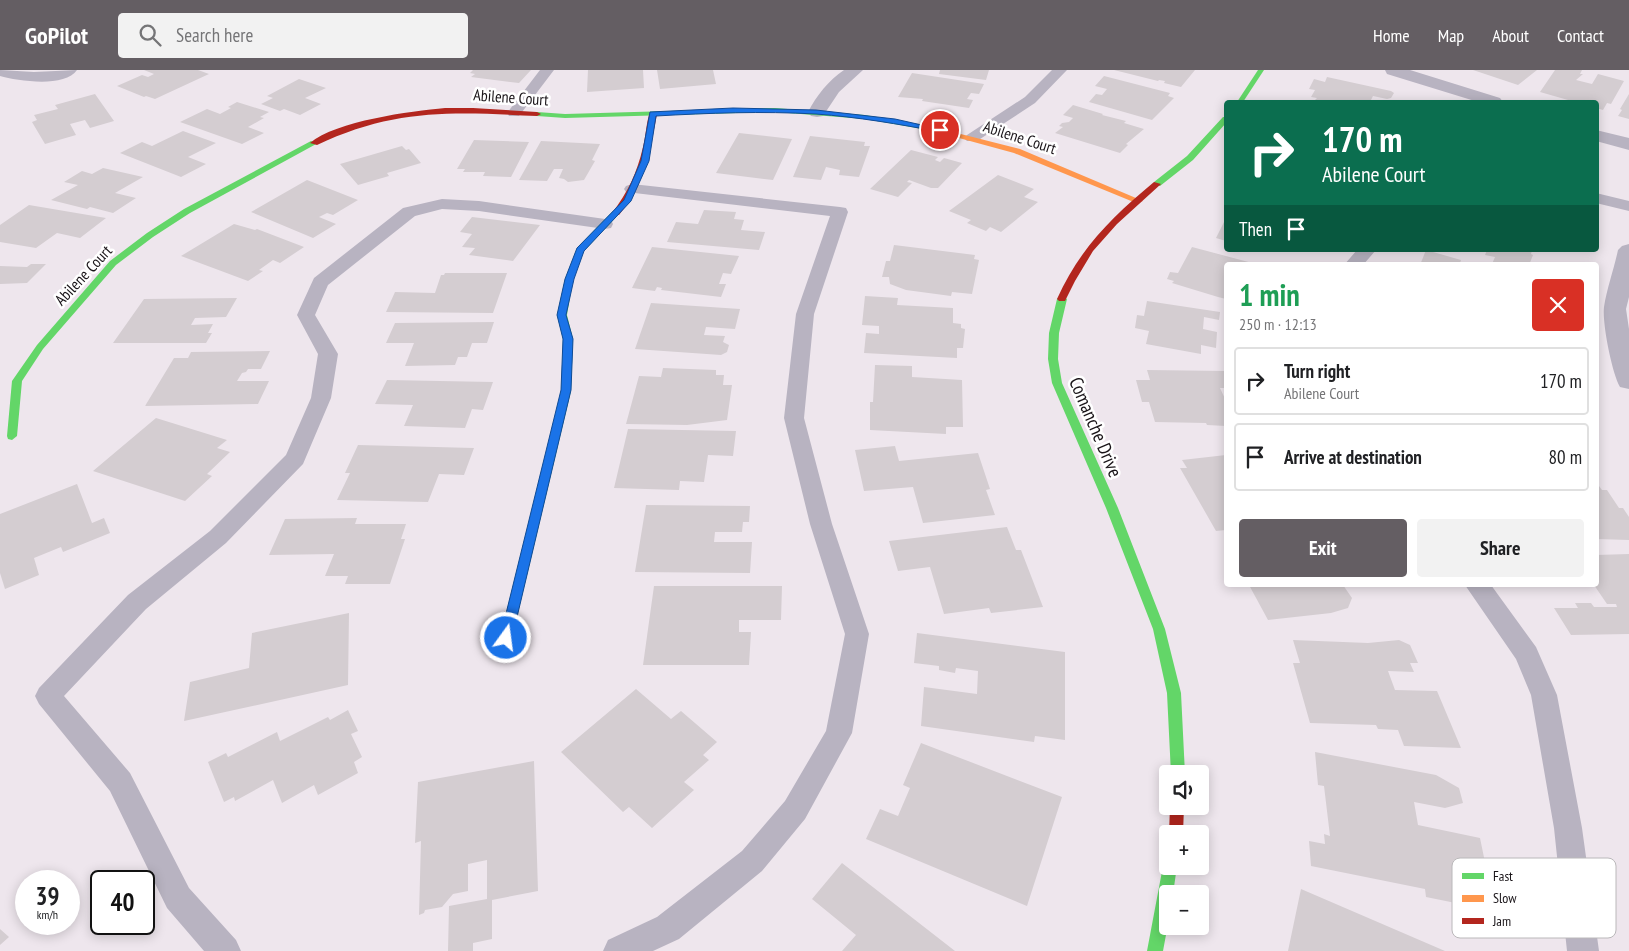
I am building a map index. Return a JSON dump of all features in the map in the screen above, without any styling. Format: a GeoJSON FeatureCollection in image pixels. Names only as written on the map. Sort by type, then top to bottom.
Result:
{"type":"FeatureCollection","features":[{"type":"Feature","properties":{"kind":"street"},"geometry":{"type":"LineString","coordinates":[[0,70],[18,77],[40,77],[69,70]]}},
{"type":"Feature","properties":{"kind":"street"},"geometry":{"type":"LineString","coordinates":[[816,112],[825,96],[842,78],[856,70]]}},
{"type":"Feature","properties":{"kind":"street"},"geometry":{"type":"LineString","coordinates":[[1241,100],[1261,70]]}},
{"type":"Feature","properties":{"kind":"street"},"geometry":{"type":"LineString","coordinates":[[1393,70],[1488,100]]}},
{"type":"Feature","properties":{"kind":"street","name":"Abilene Court"},"geometry":{"type":"LineString","coordinates":[[12,436],[17,381],[40,347],[113,263],[150,235],[187,211],[315,142],[354,126],[395,117],[444,110],[565,116],[733,110],[816,112],[895,121],[972,138],[1040,159],[1139,201]]}},
{"type":"Feature","properties":{"kind":"street"},"geometry":{"type":"LineString","coordinates":[[506,638],[566,390],[568,339],[562,315],[569,279],[580,250],[627,201],[645,161],[653,114]]}},
{"type":"Feature","properties":{"kind":"street","name":"Comanche Drive"},"geometry":{"type":"LineString","coordinates":[[1178,765],[1174,693],[1159,629],[1112,508],[1057,383],[1053,359],[1059,306],[1068,283],[1081,259],[1116,218],[1190,158],[1224,121]]}},
{"type":"Feature","properties":{"kind":"street"},"geometry":{"type":"LineString","coordinates":[[1599,136],[1629,144]]}},
{"type":"Feature","properties":{"kind":"street"},"geometry":{"type":"LineString","coordinates":[[1629,250],[1615,309],[1620,349],[1629,381]]}},
{"type":"Feature","properties":{"kind":"street"},"geometry":{"type":"LineString","coordinates":[[1155,951],[1168,875]]}},
{"type":"Feature","properties":{"kind":"lane"},"geometry":{"type":"LineString","coordinates":[[514,113],[547,70]]}},
{"type":"Feature","properties":{"kind":"lane"},"geometry":{"type":"LineString","coordinates":[[972,138],[1030,100],[1060,70]]}},
{"type":"Feature","properties":{"kind":"lane"},"geometry":{"type":"LineString","coordinates":[[619,951],[668,928],[752,861],[795,810],[839,733],[857,634],[821,524],[794,418],[805,314],[840,212],[632,189]]}},
{"type":"Feature","properties":{"kind":"lane"},"geometry":{"type":"LineString","coordinates":[[1599,199],[1629,206]]}},
{"type":"Feature","properties":{"kind":"lane"},"geometry":{"type":"LineString","coordinates":[[225,951],[178,898],[120,782],[48,696],[137,602],[218,537],[294,460],[321,398],[328,354],[306,315],[320,282],[326,276],[409,212],[442,204],[478,206],[605,224]]}},
{"type":"Feature","properties":{"kind":"lane"},"geometry":{"type":"LineString","coordinates":[[1356,262],[1365,252]]}},
{"type":"Feature","properties":{"kind":"lane"},"geometry":{"type":"LineString","coordinates":[[1479,587],[1527,654],[1544,695],[1572,858]]}},
{"type":"Feature","properties":{"kind":"lane"},"geometry":{"type":"LineString","coordinates":[[1581,938],[1583,951]]}},
{"type":"Feature","properties":{"kind":"building"},"geometry":{"type":"Polygon","coordinates":[[[144,70],[198,70],[209,74],[155,99],[144,97],[117,86],[142,75],[148,77],[154,74],[144,70]]]}},
{"type":"Feature","properties":{"kind":"building"},"geometry":{"type":"Polygon","coordinates":[[[473,70],[531,70],[519,83],[471,77],[475,74],[470,73],[473,70]]]}},
{"type":"Feature","properties":{"kind":"building"},"geometry":{"type":"Polygon","coordinates":[[[588,70],[643,70],[644,88],[587,92],[588,70]]]}},
{"type":"Feature","properties":{"kind":"building"},"geometry":{"type":"Polygon","coordinates":[[[657,70],[713,70],[716,84],[660,89],[657,70]]]}},
{"type":"Feature","properties":{"kind":"building"},"geometry":{"type":"Polygon","coordinates":[[[940,70],[989,70],[986,80],[939,74],[940,70]]]}},
{"type":"Feature","properties":{"kind":"building"},"geometry":{"type":"Polygon","coordinates":[[[1114,70],[1195,70],[1181,87],[1164,83],[1165,81],[1114,70]]]}},
{"type":"Feature","properties":{"kind":"building"},"geometry":{"type":"Polygon","coordinates":[[[1473,70],[1537,70],[1518,85],[1473,70]]]}},
{"type":"Feature","properties":{"kind":"building"},"geometry":{"type":"Polygon","coordinates":[[[1555,70],[1582,70],[1580,74],[1583,74],[1576,80],[1592,84],[1598,74],[1624,81],[1611,104],[1607,103],[1603,110],[1599,109],[1599,100],[1568,100],[1540,92],[1555,70]]]}},
{"type":"Feature","properties":{"kind":"building"},"geometry":{"type":"Polygon","coordinates":[[[912,73],[984,84],[979,94],[971,93],[967,99],[973,100],[969,108],[922,101],[923,99],[898,97],[912,73]]]}},
{"type":"Feature","properties":{"kind":"building"},"geometry":{"type":"Polygon","coordinates":[[[1104,76],[1170,93],[1168,96],[1174,98],[1152,120],[1089,102],[1096,94],[1102,95],[1107,89],[1095,86],[1104,76]]]}},
{"type":"Feature","properties":{"kind":"building"},"geometry":{"type":"Polygon","coordinates":[[[1327,77],[1394,93],[1391,98],[1387,99],[1373,96],[1371,100],[1315,100],[1317,98],[1311,97],[1315,90],[1309,89],[1314,79],[1325,82],[1327,77]]]}},
{"type":"Feature","properties":{"kind":"building"},"geometry":{"type":"Polygon","coordinates":[[[299,79],[326,88],[305,98],[321,104],[300,115],[284,109],[280,111],[261,104],[273,98],[267,96],[299,79]]]}},
{"type":"Feature","properties":{"kind":"building"},"geometry":{"type":"Polygon","coordinates":[[[95,94],[114,121],[90,128],[85,120],[70,124],[76,135],[45,144],[32,122],[37,120],[34,115],[58,109],[55,105],[95,94]]]}},
{"type":"Feature","properties":{"kind":"building"},"geometry":{"type":"Polygon","coordinates":[[[1629,94],[1629,119],[1618,116],[1629,94]]]}},
{"type":"Feature","properties":{"kind":"building"},"geometry":{"type":"Polygon","coordinates":[[[237,102],[269,112],[260,117],[264,118],[248,127],[264,133],[242,144],[180,122],[207,109],[220,114],[237,102]]]}},
{"type":"Feature","properties":{"kind":"building"},"geometry":{"type":"Polygon","coordinates":[[[1073,105],[1126,121],[1124,123],[1144,129],[1126,144],[1128,145],[1120,153],[1055,133],[1063,127],[1059,126],[1062,123],[1069,122],[1073,118],[1063,115],[1073,105]]]}},
{"type":"Feature","properties":{"kind":"building"},"geometry":{"type":"Polygon","coordinates":[[[183,131],[216,143],[188,157],[206,164],[181,177],[120,153],[142,142],[152,146],[183,131]]]}},
{"type":"Feature","properties":{"kind":"building"},"geometry":{"type":"Polygon","coordinates":[[[739,133],[792,139],[773,180],[716,173],[739,133]]]}},
{"type":"Feature","properties":{"kind":"building"},"geometry":{"type":"Polygon","coordinates":[[[810,136],[865,142],[864,146],[870,146],[859,177],[839,175],[840,170],[826,167],[821,180],[793,177],[810,136]]]}},
{"type":"Feature","properties":{"kind":"building"},"geometry":{"type":"Polygon","coordinates":[[[474,140],[529,142],[511,177],[483,176],[485,172],[463,172],[465,169],[457,169],[474,140]]]}},
{"type":"Feature","properties":{"kind":"building"},"geometry":{"type":"Polygon","coordinates":[[[541,141],[600,144],[592,160],[595,161],[584,180],[568,182],[559,178],[563,169],[554,169],[547,181],[519,180],[541,141]]]}},
{"type":"Feature","properties":{"kind":"building"},"geometry":{"type":"Polygon","coordinates":[[[402,146],[406,150],[409,149],[421,163],[387,173],[389,176],[358,185],[340,164],[402,146]]]}},
{"type":"Feature","properties":{"kind":"building"},"geometry":{"type":"Polygon","coordinates":[[[911,150],[938,157],[935,160],[940,162],[944,158],[962,163],[938,188],[931,188],[909,180],[907,182],[912,183],[898,197],[870,189],[911,150]]]}},
{"type":"Feature","properties":{"kind":"building"},"geometry":{"type":"Polygon","coordinates":[[[103,168],[143,177],[115,193],[136,198],[113,213],[51,200],[78,185],[64,182],[82,171],[92,174],[103,168]]]}},
{"type":"Feature","properties":{"kind":"building"},"geometry":{"type":"Polygon","coordinates":[[[998,175],[1034,189],[1024,197],[1038,202],[1001,232],[990,227],[986,231],[967,223],[971,220],[949,211],[998,175]]]}},
{"type":"Feature","properties":{"kind":"building"},"geometry":{"type":"Polygon","coordinates":[[[307,180],[358,200],[333,215],[327,213],[319,217],[336,224],[313,238],[251,212],[307,180]]]}},
{"type":"Feature","properties":{"kind":"building"},"geometry":{"type":"Polygon","coordinates":[[[29,205],[106,218],[80,238],[57,233],[36,248],[0,242],[0,225],[29,205]]]}},
{"type":"Feature","properties":{"kind":"building"},"geometry":{"type":"Polygon","coordinates":[[[704,210],[736,212],[734,219],[744,220],[741,230],[765,232],[759,250],[667,242],[676,222],[698,224],[704,210]]]}},
{"type":"Feature","properties":{"kind":"building"},"geometry":{"type":"Polygon","coordinates":[[[472,217],[540,225],[513,261],[469,255],[475,248],[462,247],[472,234],[460,232],[472,217]]]}},
{"type":"Feature","properties":{"kind":"building"},"geometry":{"type":"Polygon","coordinates":[[[1224,222],[1224,240],[1216,238],[1224,222]]]}},
{"type":"Feature","properties":{"kind":"building"},"geometry":{"type":"Polygon","coordinates":[[[234,224],[257,229],[304,247],[280,263],[273,260],[259,270],[263,271],[248,281],[181,256],[234,224]]]}},
{"type":"Feature","properties":{"kind":"building"},"geometry":{"type":"Polygon","coordinates":[[[894,245],[975,255],[974,259],[979,260],[972,294],[952,292],[951,296],[906,290],[890,284],[889,277],[882,277],[886,261],[890,261],[894,245]]]}},
{"type":"Feature","properties":{"kind":"building"},"geometry":{"type":"Polygon","coordinates":[[[652,247],[739,256],[731,274],[723,273],[719,284],[726,284],[721,297],[661,290],[662,288],[657,287],[655,291],[632,288],[652,247]]]}},
{"type":"Feature","properties":{"kind":"building"},"geometry":{"type":"Polygon","coordinates":[[[1192,247],[1248,262],[1224,262],[1224,298],[1172,283],[1174,281],[1167,279],[1170,272],[1178,273],[1192,247]]]}},
{"type":"Feature","properties":{"kind":"building"},"geometry":{"type":"Polygon","coordinates":[[[1425,252],[1433,252],[1461,260],[1460,262],[1421,262],[1425,252]]]}},
{"type":"Feature","properties":{"kind":"building"},"geometry":{"type":"Polygon","coordinates":[[[1486,252],[1532,252],[1533,255],[1530,262],[1493,262],[1495,257],[1485,255],[1486,252]]]}},
{"type":"Feature","properties":{"kind":"building"},"geometry":{"type":"Polygon","coordinates":[[[31,264],[46,264],[27,283],[0,284],[0,266],[27,267],[31,264]]]}},
{"type":"Feature","properties":{"kind":"building"},"geometry":{"type":"Polygon","coordinates":[[[445,273],[507,273],[493,313],[386,312],[395,292],[435,293],[441,275],[445,273]]]}},
{"type":"Feature","properties":{"kind":"building"},"geometry":{"type":"Polygon","coordinates":[[[865,296],[898,298],[897,305],[953,308],[953,323],[961,324],[961,328],[965,329],[963,348],[957,348],[957,358],[864,353],[866,333],[879,334],[879,326],[862,325],[865,296]]]}},
{"type":"Feature","properties":{"kind":"building"},"geometry":{"type":"Polygon","coordinates":[[[237,298],[226,317],[195,318],[191,325],[213,324],[208,333],[212,333],[206,343],[113,343],[144,299],[237,298]]]}},
{"type":"Feature","properties":{"kind":"building"},"geometry":{"type":"Polygon","coordinates":[[[1147,301],[1220,312],[1219,320],[1204,317],[1203,329],[1217,332],[1216,348],[1201,345],[1201,354],[1146,344],[1149,331],[1135,328],[1137,315],[1144,316],[1147,301]]]}},
{"type":"Feature","properties":{"kind":"building"},"geometry":{"type":"Polygon","coordinates":[[[651,303],[740,309],[735,329],[706,327],[704,335],[725,336],[723,342],[729,345],[727,352],[721,355],[635,349],[651,303]]]}},
{"type":"Feature","properties":{"kind":"building"},"geometry":{"type":"Polygon","coordinates":[[[494,322],[487,343],[472,343],[467,357],[458,357],[455,365],[405,366],[414,343],[386,343],[395,323],[494,322]]]}},
{"type":"Feature","properties":{"kind":"building"},"geometry":{"type":"Polygon","coordinates":[[[270,351],[261,369],[248,369],[242,373],[237,381],[269,381],[258,404],[145,406],[174,358],[188,358],[191,352],[270,351]]]}},
{"type":"Feature","properties":{"kind":"building"},"geometry":{"type":"Polygon","coordinates":[[[875,365],[912,366],[912,377],[962,380],[963,427],[946,427],[946,434],[870,430],[870,402],[873,402],[875,365]]]}},
{"type":"Feature","properties":{"kind":"building"},"geometry":{"type":"Polygon","coordinates":[[[663,368],[716,370],[716,375],[724,375],[723,385],[732,385],[727,420],[687,425],[626,424],[639,376],[661,377],[663,368]]]}},
{"type":"Feature","properties":{"kind":"building"},"geometry":{"type":"Polygon","coordinates":[[[1147,370],[1224,371],[1224,388],[1220,388],[1224,397],[1224,426],[1207,425],[1206,423],[1155,422],[1149,402],[1142,402],[1136,380],[1150,380],[1147,370]]]}},
{"type":"Feature","properties":{"kind":"building"},"geometry":{"type":"Polygon","coordinates":[[[387,380],[493,382],[483,410],[472,409],[465,428],[404,426],[413,405],[375,404],[387,380]]]}},
{"type":"Feature","properties":{"kind":"building"},"geometry":{"type":"Polygon","coordinates":[[[156,418],[227,440],[217,448],[230,452],[207,474],[212,476],[185,501],[93,471],[156,418]]]}},
{"type":"Feature","properties":{"kind":"building"},"geometry":{"type":"Polygon","coordinates":[[[628,429],[736,431],[733,456],[708,455],[704,482],[680,481],[679,490],[614,488],[628,429]]]}},
{"type":"Feature","properties":{"kind":"building"},"geometry":{"type":"Polygon","coordinates":[[[358,445],[474,448],[464,475],[439,474],[428,502],[337,500],[350,473],[345,473],[358,445]]]}},
{"type":"Feature","properties":{"kind":"building"},"geometry":{"type":"Polygon","coordinates":[[[895,446],[899,461],[978,453],[990,489],[986,490],[995,515],[923,523],[913,487],[864,491],[855,450],[895,446]]]}},
{"type":"Feature","properties":{"kind":"building"},"geometry":{"type":"Polygon","coordinates":[[[1224,455],[1224,530],[1216,531],[1180,468],[1187,468],[1182,460],[1224,455]]]}},
{"type":"Feature","properties":{"kind":"building"},"geometry":{"type":"Polygon","coordinates":[[[77,484],[92,523],[104,518],[110,533],[63,552],[61,547],[34,558],[39,575],[5,589],[0,573],[0,514],[77,484]]]}},
{"type":"Feature","properties":{"kind":"building"},"geometry":{"type":"Polygon","coordinates":[[[1599,486],[1602,490],[1607,490],[1619,508],[1623,508],[1629,517],[1629,540],[1599,539],[1599,486]]]}},
{"type":"Feature","properties":{"kind":"building"},"geometry":{"type":"Polygon","coordinates":[[[646,505],[750,506],[749,522],[743,522],[742,532],[715,532],[714,542],[752,542],[750,573],[635,572],[646,505]]]}},
{"type":"Feature","properties":{"kind":"building"},"geometry":{"type":"Polygon","coordinates":[[[357,518],[355,524],[406,524],[401,539],[405,539],[390,584],[345,584],[348,576],[325,576],[334,554],[269,555],[285,519],[357,518]]]}},
{"type":"Feature","properties":{"kind":"building"},"geometry":{"type":"Polygon","coordinates":[[[1007,527],[1016,550],[1021,550],[1043,607],[991,613],[989,608],[944,614],[930,567],[898,571],[889,541],[1007,527]]]}},
{"type":"Feature","properties":{"kind":"building"},"geometry":{"type":"Polygon","coordinates":[[[1629,554],[1629,634],[1571,635],[1554,608],[1578,608],[1575,603],[1591,603],[1594,607],[1617,607],[1616,604],[1607,604],[1595,587],[1599,587],[1599,555],[1629,554]]]}},
{"type":"Feature","properties":{"kind":"building"},"geometry":{"type":"Polygon","coordinates":[[[654,586],[782,586],[781,620],[739,620],[739,632],[751,632],[749,665],[643,665],[654,586]]]}},
{"type":"Feature","properties":{"kind":"building"},"geometry":{"type":"Polygon","coordinates":[[[1250,587],[1344,587],[1352,598],[1348,608],[1331,613],[1268,620],[1250,587]]]}},
{"type":"Feature","properties":{"kind":"building"},"geometry":{"type":"Polygon","coordinates":[[[349,613],[348,685],[184,721],[190,682],[249,668],[252,633],[349,613]]]}},
{"type":"Feature","properties":{"kind":"building"},"geometry":{"type":"Polygon","coordinates":[[[917,633],[1065,652],[1065,740],[1035,736],[1034,742],[921,726],[924,687],[977,694],[978,671],[956,668],[955,673],[939,670],[939,666],[914,663],[917,633]]]}},
{"type":"Feature","properties":{"kind":"building"},"geometry":{"type":"Polygon","coordinates":[[[1293,640],[1368,643],[1399,640],[1410,645],[1418,663],[1410,663],[1414,672],[1388,671],[1395,690],[1437,691],[1461,748],[1404,746],[1398,730],[1378,729],[1376,725],[1310,723],[1293,663],[1300,663],[1293,640]]]}},
{"type":"Feature","properties":{"kind":"building"},"geometry":{"type":"Polygon","coordinates":[[[636,689],[671,719],[681,711],[717,742],[703,755],[709,760],[684,782],[694,790],[652,828],[629,807],[623,812],[561,752],[636,689]]]}},
{"type":"Feature","properties":{"kind":"building"},"geometry":{"type":"Polygon","coordinates":[[[348,710],[358,731],[351,734],[362,757],[354,762],[358,773],[318,795],[314,785],[282,803],[273,780],[235,801],[234,797],[224,802],[208,762],[226,753],[228,757],[277,732],[280,741],[328,717],[330,720],[348,710]]]}},
{"type":"Feature","properties":{"kind":"building"},"geometry":{"type":"Polygon","coordinates":[[[921,743],[1062,797],[1027,906],[866,839],[880,809],[898,816],[910,788],[903,785],[921,743]]]}},
{"type":"Feature","properties":{"kind":"building"},"geometry":{"type":"Polygon","coordinates":[[[1315,752],[1436,775],[1459,788],[1463,803],[1445,808],[1414,802],[1418,825],[1480,838],[1484,858],[1452,858],[1452,902],[1426,897],[1425,889],[1311,866],[1309,841],[1325,844],[1324,834],[1330,836],[1324,786],[1318,785],[1315,752]]]}},
{"type":"Feature","properties":{"kind":"building"},"geometry":{"type":"Polygon","coordinates":[[[534,761],[538,891],[492,900],[492,939],[473,943],[473,951],[448,951],[449,906],[487,899],[487,860],[468,864],[468,891],[453,894],[442,907],[425,910],[424,913],[419,915],[421,841],[415,843],[418,782],[534,761]]]}},
{"type":"Feature","properties":{"kind":"building"},"geometry":{"type":"Polygon","coordinates":[[[842,863],[955,951],[842,951],[856,935],[812,899],[842,863]]]}},
{"type":"Feature","properties":{"kind":"building"},"geometry":{"type":"Polygon","coordinates":[[[1301,889],[1445,951],[1288,951],[1301,889]]]}},
{"type":"Feature","properties":{"kind":"building"},"geometry":{"type":"Polygon","coordinates":[[[0,929],[9,937],[0,945],[0,929]]]}},
{"type":"Feature","properties":{"kind":"traffic: fast"},"geometry":{"type":"LineString","coordinates":[[1241,100],[1261,70]]}},
{"type":"Feature","properties":{"kind":"traffic: fast"},"geometry":{"type":"LineString","coordinates":[[537,114],[565,116],[775,110],[865,117],[940,130]]}},
{"type":"Feature","properties":{"kind":"traffic: fast"},"geometry":{"type":"LineString","coordinates":[[1157,184],[1190,158],[1224,121]]}},
{"type":"Feature","properties":{"kind":"traffic: fast"},"geometry":{"type":"LineString","coordinates":[[12,436],[17,381],[40,347],[113,263],[150,235],[187,211],[314,143]]}},
{"type":"Feature","properties":{"kind":"traffic: fast"},"geometry":{"type":"LineString","coordinates":[[506,638],[566,391],[568,339],[562,315],[569,279],[580,250],[616,213]]}},
{"type":"Feature","properties":{"kind":"traffic: fast"},"geometry":{"type":"LineString","coordinates":[[1062,299],[1054,333],[1053,359],[1057,383],[1112,508],[1159,629],[1174,693],[1178,765]]}},
{"type":"Feature","properties":{"kind":"traffic: fast"},"geometry":{"type":"LineString","coordinates":[[1155,951],[1168,875]]}},
{"type":"Feature","properties":{"kind":"traffic: slow"},"geometry":{"type":"LineString","coordinates":[[940,130],[1017,151],[1139,201]]}},
{"type":"Feature","properties":{"kind":"traffic: jam"},"geometry":{"type":"LineString","coordinates":[[314,143],[368,122],[406,114],[445,110],[482,110],[537,114]]}},
{"type":"Feature","properties":{"kind":"traffic: jam"},"geometry":{"type":"LineString","coordinates":[[616,213],[625,202],[638,179],[646,154],[653,114]]}},
{"type":"Feature","properties":{"kind":"traffic: jam"},"geometry":{"type":"LineString","coordinates":[[1062,299],[1079,264],[1101,235],[1127,209],[1157,184]]}},
{"type":"Feature","properties":{"kind":"traffic: jam"},"geometry":{"type":"LineString","coordinates":[[1176,825],[1177,815]]}},
{"type":"Feature","properties":{"kind":"route"},"geometry":{"type":"LineString","coordinates":[[506,638],[566,390],[568,339],[562,315],[569,279],[580,250],[627,201],[645,161],[653,114],[733,110],[816,112],[895,121],[940,130]]}}]}
